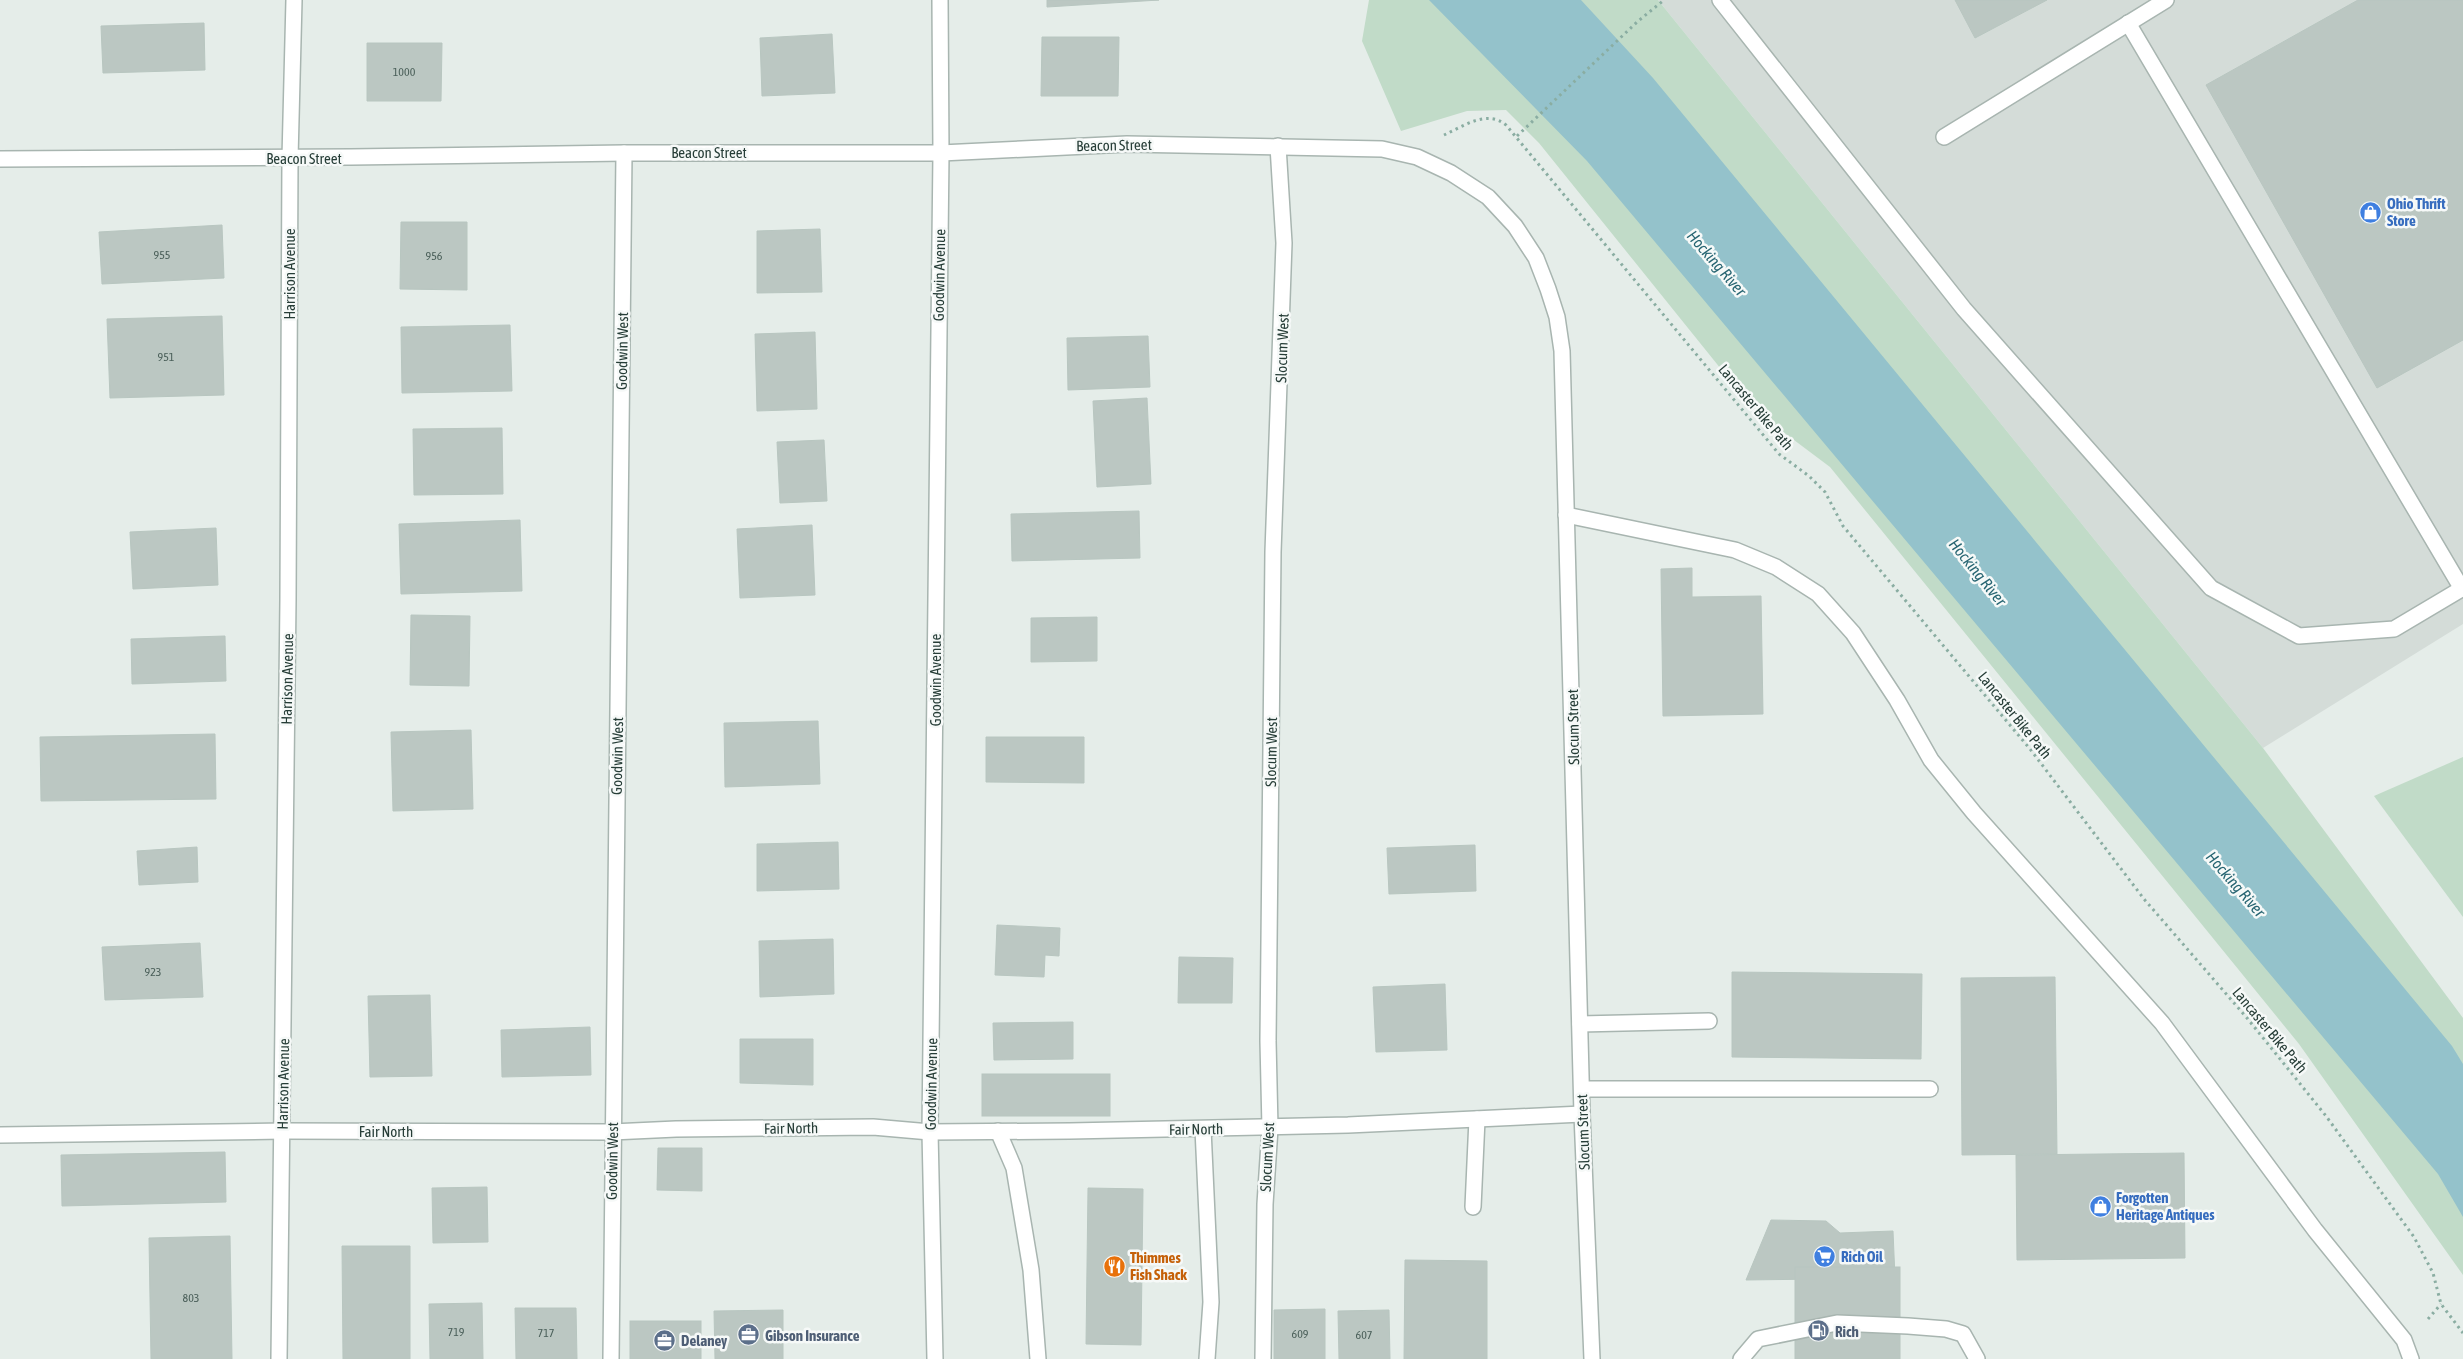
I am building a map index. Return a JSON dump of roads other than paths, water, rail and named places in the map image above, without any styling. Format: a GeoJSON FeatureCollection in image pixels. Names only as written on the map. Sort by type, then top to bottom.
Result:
{"type":"FeatureCollection","features":[{"type":"Feature","properties":{"kind":"street","name":"Harrison Avenue"},"geometry":{"type":"LineString","coordinates":[[279,1359],[283,1131],[290,158],[294,0]]}},
{"type":"Feature","properties":{"kind":"street","name":"Goodwin Avenue"},"geometry":{"type":"LineString","coordinates":[[935,1359],[930,1132],[941,152],[940,0]]}},
{"type":"Feature","properties":{"kind":"street"},"geometry":{"type":"LineString","coordinates":[[1720,0],[1964,309],[2211,588],[2299,636],[2394,629],[2462,589],[2128,23]]}},
{"type":"Feature","properties":{"kind":"street"},"geometry":{"type":"LineString","coordinates":[[1944,137],[2166,0]]}},
{"type":"Feature","properties":{"kind":"street","name":"Beacon Street"},"geometry":{"type":"LineString","coordinates":[[0,159],[941,152],[1127,144],[1278,146],[1382,150],[1417,157]]}},
{"type":"Feature","properties":{"kind":"street","name":"Slocum West"},"geometry":{"type":"LineString","coordinates":[[1263,1359],[1265,1204],[1270,1128],[1268,1041],[1273,552],[1284,243],[1278,146]]}},
{"type":"Feature","properties":{"kind":"street","name":"Goodwin West"},"geometry":{"type":"LineString","coordinates":[[611,1359],[624,153]]}},
{"type":"Feature","properties":{"kind":"street","name":"Slocum Street"},"geometry":{"type":"LineString","coordinates":[[1417,157],[1451,173],[1488,198],[1515,226],[1536,258],[1557,317],[1562,351],[1582,1114],[1592,1359]]}},
{"type":"Feature","properties":{"kind":"street"},"geometry":{"type":"LineString","coordinates":[[1566,515],[1735,550],[1776,567],[1818,594],[1854,633],[1897,700],[1931,760],[1974,812],[2162,1023],[2315,1230],[2404,1340],[2411,1359]]}},
{"type":"Feature","properties":{"kind":"street"},"geometry":{"type":"LineString","coordinates":[[1580,1024],[1710,1020]]}},
{"type":"Feature","properties":{"kind":"street"},"geometry":{"type":"LineString","coordinates":[[1582,1089],[1930,1089]]}},
{"type":"Feature","properties":{"kind":"street","name":"Fair North"},"geometry":{"type":"LineString","coordinates":[[0,1136],[283,1131],[612,1132],[676,1129],[873,1127],[930,1132],[1203,1129],[1270,1128],[1582,1114]]}},
{"type":"Feature","properties":{"kind":"street"},"geometry":{"type":"LineString","coordinates":[[1473,1207],[1477,1119]]}},
{"type":"Feature","properties":{"kind":"street"},"geometry":{"type":"LineString","coordinates":[[1203,1129],[1211,1302],[1207,1359]]}},
{"type":"Feature","properties":{"kind":"street"},"geometry":{"type":"LineString","coordinates":[[998,1131],[1014,1168],[1031,1270],[1038,1359]]}},
{"type":"Feature","properties":{"kind":"street"},"geometry":{"type":"LineString","coordinates":[[1741,1359],[1758,1339],[1837,1323],[1908,1326],[1962,1334],[1977,1359]]}},
{"type":"Feature","properties":{"kind":"water","name":"Hocking River"},"geometry":{"type":"Polygon","coordinates":[[[1429,0],[1581,0],[1653,78],[2452,1046],[2463,1064],[2463,1217],[2438,1174],[1587,161],[1429,0]]]}},
{"type":"Feature","properties":{"kind":"place","name":"Ohio Thrift Store"},"geometry":{"type":"Point","coordinates":[2371,212]}},
{"type":"Feature","properties":{"kind":"place","name":"Forgotten Heritage Antiques"},"geometry":{"type":"Point","coordinates":[2100,1206]}},
{"type":"Feature","properties":{"kind":"place","name":"Rich Oil"},"geometry":{"type":"Point","coordinates":[1825,1256]}},
{"type":"Feature","properties":{"kind":"place","name":"Thimmes Fish Shack"},"geometry":{"type":"Point","coordinates":[1114,1266]}},
{"type":"Feature","properties":{"kind":"place","name":"Rich"},"geometry":{"type":"Point","coordinates":[1819,1331]}},
{"type":"Feature","properties":{"kind":"place","name":"Gibson Insurance"},"geometry":{"type":"Point","coordinates":[749,1335]}},
{"type":"Feature","properties":{"kind":"place","name":"Delaney"},"geometry":{"type":"Point","coordinates":[665,1340]}}]}
